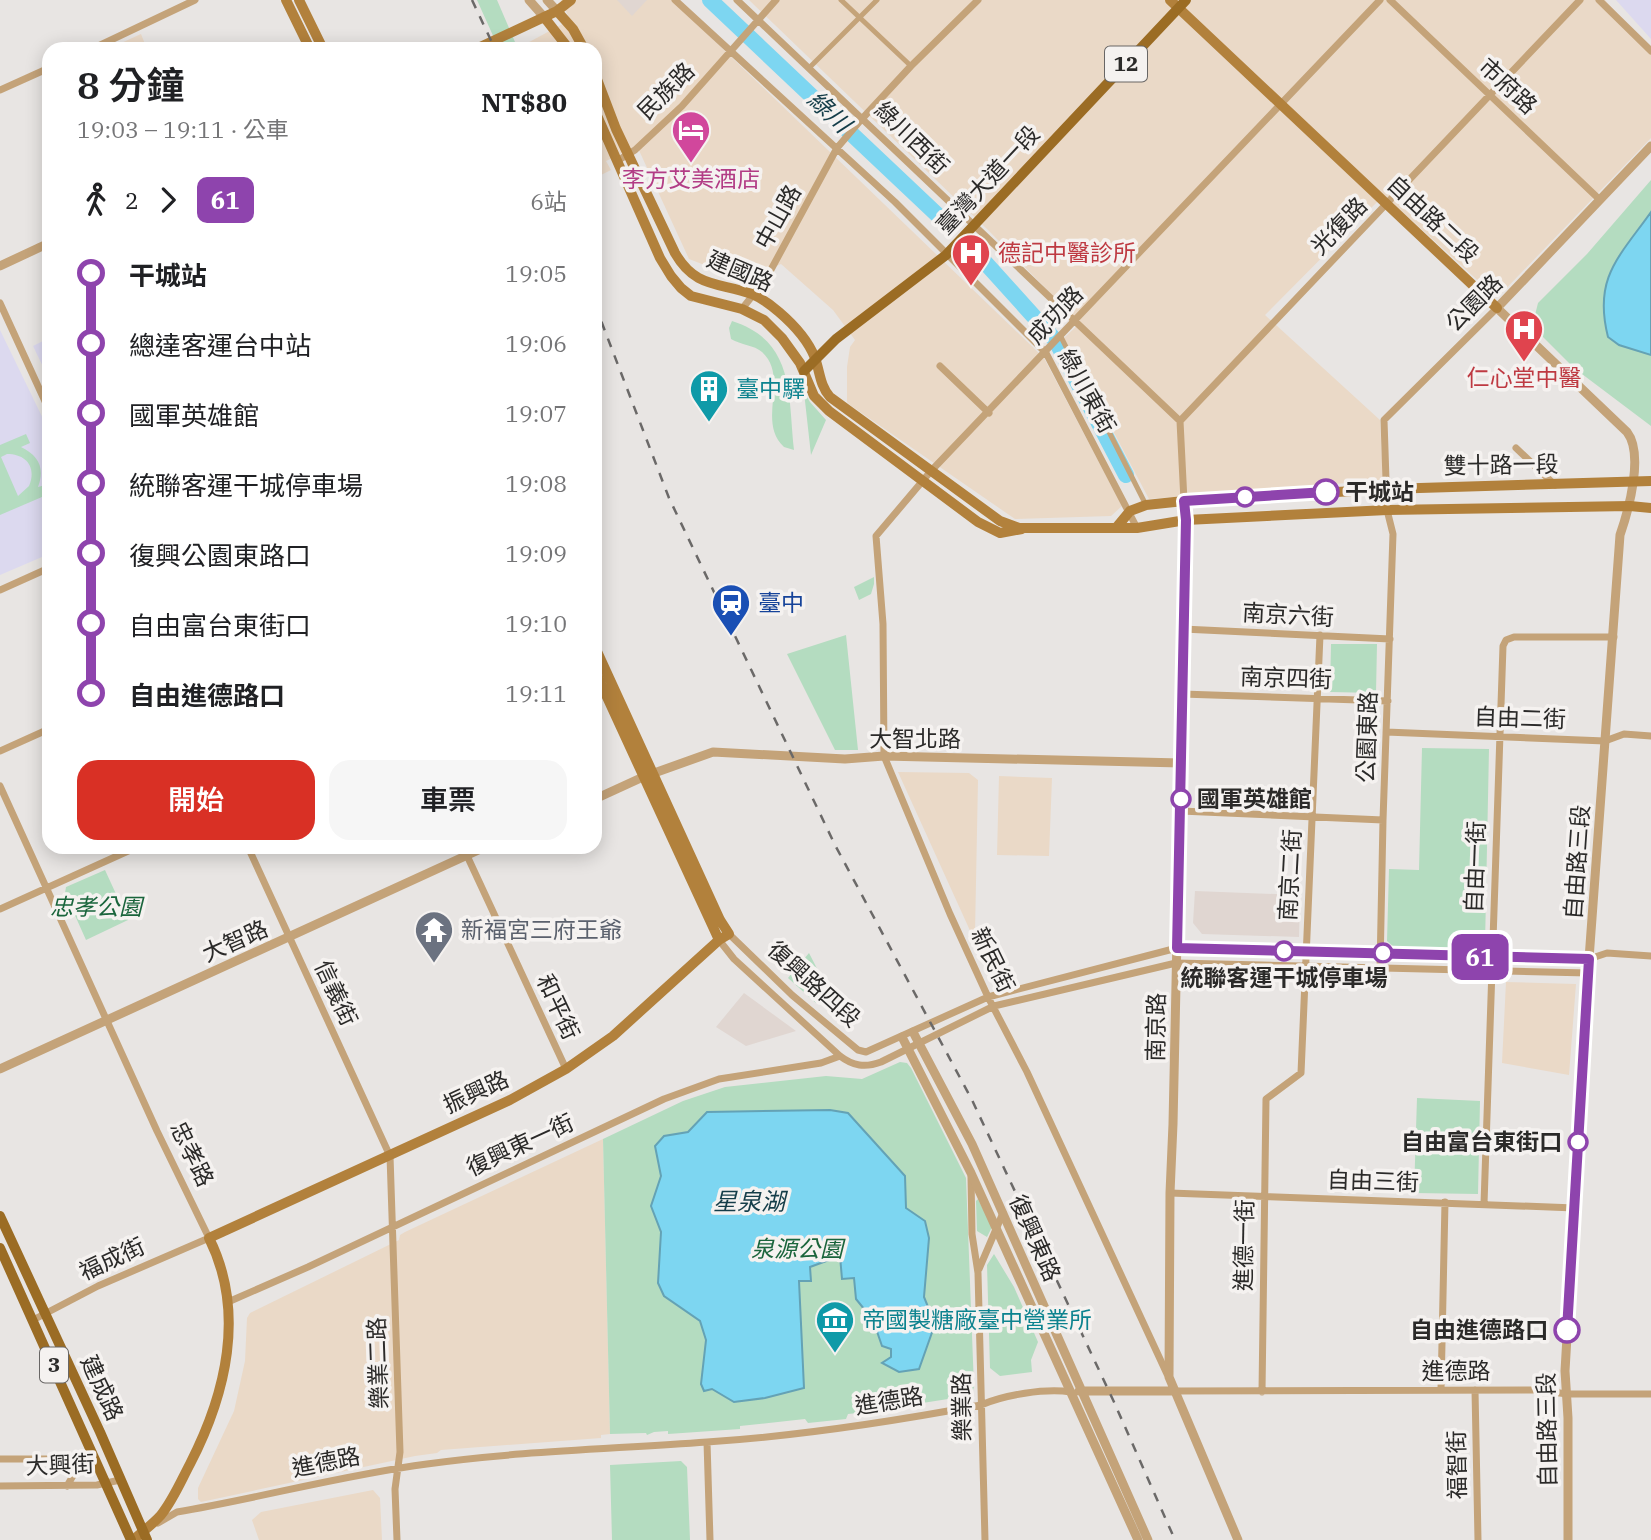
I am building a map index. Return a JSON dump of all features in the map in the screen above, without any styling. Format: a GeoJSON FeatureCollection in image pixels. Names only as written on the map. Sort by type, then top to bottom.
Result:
{"type":"FeatureCollection","features":[{"type":"Feature","properties":{"kind":"main road"},"geometry":{"type":"LineString","coordinates":[[286,0],[307,42]]}},
{"type":"Feature","properties":{"kind":"main road"},"geometry":{"type":"LineString","coordinates":[[299,0],[320,42]]}},
{"type":"Feature","properties":{"kind":"main road"},"geometry":{"type":"LineString","coordinates":[[491,42],[544,17],[571,0]]}},
{"type":"Feature","properties":{"kind":"main road","name":"自由路二段"},"geometry":{"type":"LineString","coordinates":[[1178,3],[1281,105],[1497,307]]}},
{"type":"Feature","properties":{"kind":"main road","name":"臺灣大道一段"},"geometry":{"type":"LineString","coordinates":[[804,371],[836,339],[948,252],[1178,3]]}},
{"type":"Feature","properties":{"kind":"main road"},"geometry":{"type":"LineString","coordinates":[[557,10],[580,42]]}},
{"type":"Feature","properties":{"kind":"main road"},"geometry":{"type":"LineString","coordinates":[[544,17],[564,42]]}},
{"type":"Feature","properties":{"kind":"main road","name":"建國路"},"geometry":{"type":"LineString","coordinates":[[602,91],[675,253],[686,269],[704,282],[753,295],[790,322],[799,331],[815,358],[823,387],[830,397],[927,475],[978,522],[1000,533],[1028,528]]}},
{"type":"Feature","properties":{"kind":"main road","name":"建國路"},"geometry":{"type":"LineString","coordinates":[[602,127],[660,258],[681,288],[703,300],[742,309],[758,316],[774,328],[804,371],[814,396],[828,411],[1000,521],[1019,528],[1137,528],[1186,520]]}},
{"type":"Feature","properties":{"kind":"main road","name":"雙十路一段"},"geometry":{"type":"LineString","coordinates":[[1184,501],[1387,489],[1651,481]]}},
{"type":"Feature","properties":{"kind":"main road"},"geometry":{"type":"LineString","coordinates":[[1116,528],[1130,511],[1146,505],[1184,501]]}},
{"type":"Feature","properties":{"kind":"main road","name":"雙十路一段"},"geometry":{"type":"LineString","coordinates":[[1186,520],[1387,510],[1630,506],[1651,508]]}},
{"type":"Feature","properties":{"kind":"main road","name":"復興路四段"},"geometry":{"type":"LineString","coordinates":[[602,664],[648,775]]}},
{"type":"Feature","properties":{"kind":"main road","name":"復興路四段"},"geometry":{"type":"LineString","coordinates":[[602,685],[720,920],[724,937]]}},
{"type":"Feature","properties":{"kind":"main road","name":"振興路"},"geometry":{"type":"LineString","coordinates":[[209,1238],[517,1097],[566,1069],[613,1036],[724,937]]}},
{"type":"Feature","properties":{"kind":"main road","name":"建成路"},"geometry":{"type":"LineString","coordinates":[[0,1217],[144,1536]]}},
{"type":"Feature","properties":{"kind":"main road","name":"忠孝路"},"geometry":{"type":"LineString","coordinates":[[132,1540],[144,1536],[160,1516],[194,1456],[213,1412],[226,1360],[228,1302],[219,1257],[209,1238]]}},
{"type":"Feature","properties":{"kind":"main road","name":"建成路"},"geometry":{"type":"LineString","coordinates":[[0,1248],[132,1540]]}},
{"type":"Feature","properties":{"kind":"street"},"geometry":{"type":"LineString","coordinates":[[108,42],[195,0]]}},
{"type":"Feature","properties":{"kind":"street"},"geometry":{"type":"LineString","coordinates":[[529,0],[544,17]]}},
{"type":"Feature","properties":{"kind":"street"},"geometry":{"type":"LineString","coordinates":[[547,0],[557,10]]}},
{"type":"Feature","properties":{"kind":"street","name":"綠川東街"},"geometry":{"type":"LineString","coordinates":[[675,0],[948,252],[1046,353],[1137,528]]}},
{"type":"Feature","properties":{"kind":"street","name":"綠川西街"},"geometry":{"type":"LineString","coordinates":[[737,0],[972,228],[1180,421]]}},
{"type":"Feature","properties":{"kind":"street"},"geometry":{"type":"LineString","coordinates":[[757,21],[776,0]]}},
{"type":"Feature","properties":{"kind":"street"},"geometry":{"type":"LineString","coordinates":[[841,0],[911,66]]}},
{"type":"Feature","properties":{"kind":"street"},"geometry":{"type":"LineString","coordinates":[[809,68],[877,0]]}},
{"type":"Feature","properties":{"kind":"street"},"geometry":{"type":"LineString","coordinates":[[861,119],[978,0]]}},
{"type":"Feature","properties":{"kind":"street","name":"成功路"},"geometry":{"type":"LineString","coordinates":[[876,536],[927,475],[1381,0]]}},
{"type":"Feature","properties":{"kind":"street","name":"市府路"},"geometry":{"type":"LineString","coordinates":[[1390,0],[1599,199]]}},
{"type":"Feature","properties":{"kind":"street","name":"光復路"},"geometry":{"type":"LineString","coordinates":[[1180,421],[1580,0]]}},
{"type":"Feature","properties":{"kind":"street"},"geometry":{"type":"LineString","coordinates":[[1599,0],[1651,51]]}},
{"type":"Feature","properties":{"kind":"street","name":"民族路"},"geometry":{"type":"LineString","coordinates":[[617,161],[629,155],[682,106],[757,21]]}},
{"type":"Feature","properties":{"kind":"street"},"geometry":{"type":"LineString","coordinates":[[0,90],[42,71]]}},
{"type":"Feature","properties":{"kind":"street","name":"中山路"},"geometry":{"type":"LineString","coordinates":[[742,309],[767,277],[838,148],[861,119]]}},
{"type":"Feature","properties":{"kind":"street","name":"公園路"},"geometry":{"type":"LineString","coordinates":[[1387,510],[1384,420],[1651,146]]}},
{"type":"Feature","properties":{"kind":"street"},"geometry":{"type":"LineString","coordinates":[[0,265],[42,246]]}},
{"type":"Feature","properties":{"kind":"street"},"geometry":{"type":"LineString","coordinates":[[0,303],[42,395]]}},
{"type":"Feature","properties":{"kind":"street","name":"自由路二段"},"geometry":{"type":"LineString","coordinates":[[1497,307],[1630,436],[1635,450],[1632,483]]}},
{"type":"Feature","properties":{"kind":"street"},"geometry":{"type":"LineString","coordinates":[[1061,337],[1146,505]]}},
{"type":"Feature","properties":{"kind":"street"},"geometry":{"type":"LineString","coordinates":[[940,366],[989,413]]}},
{"type":"Feature","properties":{"kind":"street"},"geometry":{"type":"LineString","coordinates":[[1180,421],[1184,501]]}},
{"type":"Feature","properties":{"kind":"street"},"geometry":{"type":"LineString","coordinates":[[1516,448],[1556,485]]}},
{"type":"Feature","properties":{"kind":"street","name":"自由路三段"},"geometry":{"type":"LineString","coordinates":[[1568,1540],[1567,1394],[1564,1371],[1588,973],[1620,535],[1630,506],[1632,483]]}},
{"type":"Feature","properties":{"kind":"street","name":"南京路"},"geometry":{"type":"LineString","coordinates":[[1184,501],[1186,520],[1170,1193],[1169,1377],[1238,1540]]}},
{"type":"Feature","properties":{"kind":"street","name":"公園東路"},"geometry":{"type":"LineString","coordinates":[[1380,968],[1393,534],[1387,510]]}},
{"type":"Feature","properties":{"kind":"street"},"geometry":{"type":"LineString","coordinates":[[1000,521],[1000,533]]}},
{"type":"Feature","properties":{"kind":"street","name":"新民街"},"geometry":{"type":"LineString","coordinates":[[876,536],[883,624],[884,756],[988,997],[1169,1377]]}},
{"type":"Feature","properties":{"kind":"street"},"geometry":{"type":"LineString","coordinates":[[0,590],[42,571]]}},
{"type":"Feature","properties":{"kind":"street","name":"南京六街"},"geometry":{"type":"LineString","coordinates":[[1184,629],[1390,639]]}},
{"type":"Feature","properties":{"kind":"street","name":"南京二街"},"geometry":{"type":"LineString","coordinates":[[1266,1099],[1301,1073],[1320,635]]}},
{"type":"Feature","properties":{"kind":"street","name":"自由一街"},"geometry":{"type":"LineString","coordinates":[[1484,1204],[1503,646],[1506,640],[1514,637],[1614,637]]}},
{"type":"Feature","properties":{"kind":"street","name":"南京四街"},"geometry":{"type":"LineString","coordinates":[[1182,694],[1388,701]]}},
{"type":"Feature","properties":{"kind":"street"},"geometry":{"type":"LineString","coordinates":[[0,751],[42,732]]}},
{"type":"Feature","properties":{"kind":"street","name":"自由二街"},"geometry":{"type":"LineString","coordinates":[[1386,733],[1605,741],[1624,734],[1651,736]]}},
{"type":"Feature","properties":{"kind":"street","name":"大智北路"},"geometry":{"type":"LineString","coordinates":[[648,775],[713,752],[845,759],[884,756],[1181,763]]}},
{"type":"Feature","properties":{"kind":"street"},"geometry":{"type":"LineString","coordinates":[[602,796],[648,775]]}},
{"type":"Feature","properties":{"kind":"street","name":"忠孝路"},"geometry":{"type":"LineString","coordinates":[[0,786],[157,1132],[209,1238]]}},
{"type":"Feature","properties":{"kind":"street"},"geometry":{"type":"LineString","coordinates":[[1181,811],[1383,820]]}},
{"type":"Feature","properties":{"kind":"street"},"geometry":{"type":"LineString","coordinates":[[0,909],[121,854]]}},
{"type":"Feature","properties":{"kind":"street","name":"信義街"},"geometry":{"type":"LineString","coordinates":[[251,854],[390,1156]]}},
{"type":"Feature","properties":{"kind":"street","name":"大智路"},"geometry":{"type":"LineString","coordinates":[[0,1069],[289,938],[459,854]]}},
{"type":"Feature","properties":{"kind":"street","name":"和平街"},"geometry":{"type":"LineString","coordinates":[[466,854],[566,1069]]}},
{"type":"Feature","properties":{"kind":"street","name":"復興路四段"},"geometry":{"type":"LineString","coordinates":[[724,937],[858,1050],[871,1051],[988,997],[1177,948],[1589,959],[1607,953],[1651,957]]}},
{"type":"Feature","properties":{"kind":"street","name":"復興路四段"},"geometry":{"type":"LineString","coordinates":[[724,937],[734,959],[840,1056],[852,1064],[868,1066],[994,1006],[1176,963],[1305,964],[1588,973]]}},
{"type":"Feature","properties":{"kind":"street","name":"復興東路"},"geometry":{"type":"LineString","coordinates":[[913,1032],[959,1116],[1148,1540]]}},
{"type":"Feature","properties":{"kind":"street","name":"復興東路"},"geometry":{"type":"LineString","coordinates":[[902,1037],[997,1227],[1138,1540]]}},
{"type":"Feature","properties":{"kind":"street","name":"復興東一街"},"geometry":{"type":"LineString","coordinates":[[228,1302],[698,1085],[732,1076],[821,1063],[840,1056]]}},
{"type":"Feature","properties":{"kind":"street","name":"進德一街"},"geometry":{"type":"LineString","coordinates":[[1262,1392],[1266,1099]]}},
{"type":"Feature","properties":{"kind":"street","name":"樂業二路"},"geometry":{"type":"LineString","coordinates":[[390,1156],[401,1452],[395,1489],[397,1540]]}},
{"type":"Feature","properties":{"kind":"street","name":"樂業路"},"geometry":{"type":"LineString","coordinates":[[971,1173],[972,1234],[978,1273],[985,1540]]}},
{"type":"Feature","properties":{"kind":"street","name":"自由三街"},"geometry":{"type":"LineString","coordinates":[[1170,1193],[1574,1208]]}},
{"type":"Feature","properties":{"kind":"street"},"geometry":{"type":"LineString","coordinates":[[1441,1390],[1445,1202]]}},
{"type":"Feature","properties":{"kind":"street","name":"樂業路"},"geometry":{"type":"LineString","coordinates":[[978,1273],[1003,1213]]}},
{"type":"Feature","properties":{"kind":"street","name":"福成街"},"geometry":{"type":"LineString","coordinates":[[33,1320],[44,1312],[168,1254],[209,1238]]}},
{"type":"Feature","properties":{"kind":"street","name":"進德路"},"geometry":{"type":"LineString","coordinates":[[144,1536],[177,1512],[397,1469],[450,1461],[580,1449],[707,1442],[839,1429],[981,1405],[996,1399],[1059,1390],[1538,1390],[1567,1394],[1651,1394]]}},
{"type":"Feature","properties":{"kind":"street","name":"福智街"},"geometry":{"type":"LineString","coordinates":[[1475,1390],[1478,1540]]}},
{"type":"Feature","properties":{"kind":"street"},"geometry":{"type":"LineString","coordinates":[[707,1442],[710,1540]]}},
{"type":"Feature","properties":{"kind":"street","name":"大興街"},"geometry":{"type":"LineString","coordinates":[[0,1459],[94,1459]]}},
{"type":"Feature","properties":{"kind":"street"},"geometry":{"type":"LineString","coordinates":[[64,1460],[72,1465],[74,1474],[67,1486]]}},
{"type":"Feature","properties":{"kind":"street","name":"大興街"},"geometry":{"type":"LineString","coordinates":[[0,1486],[67,1486],[120,1480]]}},
{"type":"Feature","properties":{"kind":"shaded area"},"geometry":{"type":"Polygon","coordinates":[[[561,0],[672,0],[1044,358],[1122,506],[1111,516],[1015,519],[850,405],[847,402],[847,367],[850,347],[855,340],[833,310],[781,264],[761,273],[733,276],[689,259],[637,146],[606,161],[611,170],[602,174],[602,42],[529,42],[570,20],[561,0]]]}},
{"type":"Feature","properties":{"kind":"shaded area"},"geometry":{"type":"Polygon","coordinates":[[[617,0],[647,0],[632,16],[617,0]]]}},
{"type":"Feature","properties":{"kind":"shaded area"},"geometry":{"type":"Polygon","coordinates":[[[749,0],[1605,0],[1651,52],[1651,138],[1497,298],[1384,195],[1265,315],[1380,420],[1383,480],[1149,499],[1064,338],[1080,323],[987,229],[749,0]]]}},
{"type":"Feature","properties":{"kind":"shaded area"},"geometry":{"type":"Polygon","coordinates":[[[1616,0],[1651,0],[1651,39],[1616,0]]]}},
{"type":"Feature","properties":{"kind":"shaded area"},"geometry":{"type":"Polygon","coordinates":[[[141,34],[144,42],[123,42],[141,34]]]}},
{"type":"Feature","properties":{"kind":"shaded area"},"geometry":{"type":"Polygon","coordinates":[[[0,330],[42,417],[42,557],[0,575],[0,330]]]}},
{"type":"Feature","properties":{"kind":"shaded area"},"geometry":{"type":"Polygon","coordinates":[[[42,342],[42,365],[33,346],[42,342]]]}},
{"type":"Feature","properties":{"kind":"shaded area"},"geometry":{"type":"Polygon","coordinates":[[[898,772],[969,773],[978,780],[975,933],[972,935],[898,772]]]}},
{"type":"Feature","properties":{"kind":"shaded area"},"geometry":{"type":"Polygon","coordinates":[[[999,776],[1052,778],[1049,856],[997,855],[999,776]]]}},
{"type":"Feature","properties":{"kind":"shaded area"},"geometry":{"type":"Polygon","coordinates":[[[1195,891],[1300,895],[1299,937],[1202,934],[1193,923],[1195,891]]]}},
{"type":"Feature","properties":{"kind":"shaded area"},"geometry":{"type":"Polygon","coordinates":[[[1506,982],[1576,984],[1569,1075],[1502,1063],[1506,982]]]}},
{"type":"Feature","properties":{"kind":"shaded area"},"geometry":{"type":"Polygon","coordinates":[[[744,993],[796,1031],[746,1046],[716,1027],[744,993]]]}},
{"type":"Feature","properties":{"kind":"shaded area"},"geometry":{"type":"Polygon","coordinates":[[[603,1139],[610,1434],[601,1435],[601,1438],[441,1450],[201,1502],[198,1499],[198,1488],[234,1411],[245,1361],[247,1318],[250,1313],[399,1240],[400,1235],[405,1232],[603,1139]]]}},
{"type":"Feature","properties":{"kind":"shaded area"},"geometry":{"type":"Polygon","coordinates":[[[373,1490],[380,1498],[382,1540],[259,1540],[252,1520],[261,1512],[373,1490]]]}},
{"type":"Feature","properties":{"kind":"green space"},"geometry":{"type":"Polygon","coordinates":[[[477,0],[497,0],[515,42],[496,42],[477,0]]]}},
{"type":"Feature","properties":{"kind":"green space"},"geometry":{"type":"Polygon","coordinates":[[[1651,180],[1651,426],[1574,368],[1539,333],[1534,319],[1538,303],[1587,254],[1651,180]]]}},
{"type":"Feature","properties":{"kind":"green space"},"geometry":{"type":"Polygon","coordinates":[[[732,321],[753,330],[778,356],[788,390],[794,450],[784,447],[776,437],[770,362],[759,350],[731,339],[729,328],[732,321]]]}},
{"type":"Feature","properties":{"kind":"green space"},"geometry":{"type":"Polygon","coordinates":[[[804,392],[826,420],[811,455],[804,392]]]}},
{"type":"Feature","properties":{"kind":"green space"},"geometry":{"type":"Polygon","coordinates":[[[26,434],[30,443],[21,447],[39,463],[41,474],[38,487],[42,486],[42,497],[0,515],[0,445],[26,434]],[[7,454],[1,457],[18,496],[29,486],[32,473],[28,463],[20,456],[7,454]]]}},
{"type":"Feature","properties":{"kind":"green space"},"geometry":{"type":"Polygon","coordinates":[[[874,577],[871,594],[859,600],[854,587],[874,577]]]}},
{"type":"Feature","properties":{"kind":"green space"},"geometry":{"type":"Polygon","coordinates":[[[846,635],[858,750],[835,750],[787,654],[846,635]]]}},
{"type":"Feature","properties":{"kind":"green space"},"geometry":{"type":"Polygon","coordinates":[[[1331,644],[1377,644],[1376,693],[1330,692],[1331,644]]]}},
{"type":"Feature","properties":{"kind":"green space"},"geometry":{"type":"Polygon","coordinates":[[[1422,748],[1489,749],[1485,945],[1478,951],[1394,947],[1387,941],[1389,869],[1419,870],[1422,748]]]}},
{"type":"Feature","properties":{"kind":"green space","name":"忠孝公園"},"geometry":{"type":"Polygon","coordinates":[[[105,870],[128,920],[86,940],[65,893],[66,887],[105,870]]]}},
{"type":"Feature","properties":{"kind":"green space"},"geometry":{"type":"Polygon","coordinates":[[[809,953],[827,988],[816,1003],[788,978],[809,953]]]}},
{"type":"Feature","properties":{"kind":"green space","name":"泉源公園"},"geometry":{"type":"Polygon","coordinates":[[[900,1062],[907,1063],[911,1068],[966,1178],[974,1387],[971,1395],[949,1401],[916,1404],[915,1407],[848,1414],[846,1419],[808,1423],[805,1419],[740,1426],[740,1429],[668,1434],[668,1431],[647,1435],[610,1434],[603,1139],[683,1101],[725,1087],[826,1076],[862,1079],[900,1062]]]}},
{"type":"Feature","properties":{"kind":"green space"},"geometry":{"type":"Polygon","coordinates":[[[1417,1098],[1480,1101],[1478,1194],[1414,1193],[1417,1098]]]}},
{"type":"Feature","properties":{"kind":"green space"},"geometry":{"type":"Polygon","coordinates":[[[978,1199],[992,1227],[987,1237],[977,1231],[978,1199]]]}},
{"type":"Feature","properties":{"kind":"green space"},"geometry":{"type":"Polygon","coordinates":[[[994,1254],[1014,1287],[1038,1342],[1031,1360],[1032,1372],[1000,1376],[990,1368],[987,1265],[994,1254]]]}},
{"type":"Feature","properties":{"kind":"green space"},"geometry":{"type":"Polygon","coordinates":[[[681,1461],[687,1467],[690,1540],[612,1540],[610,1465],[681,1461]]]}},
{"type":"Feature","properties":{"kind":"water"},"geometry":{"type":"Polygon","coordinates":[[[1651,212],[1651,355],[1619,345],[1608,337],[1604,299],[1607,283],[1619,256],[1651,212]]]}},
{"type":"Feature","properties":{"kind":"water","name":"星泉湖"},"geometry":{"type":"Polygon","coordinates":[[[830,1110],[848,1113],[905,1176],[906,1208],[925,1221],[929,1238],[924,1297],[935,1324],[919,1369],[899,1372],[882,1363],[891,1357],[891,1349],[882,1346],[873,1320],[856,1299],[854,1278],[842,1279],[840,1256],[810,1267],[811,1281],[799,1281],[804,1388],[765,1398],[734,1402],[712,1389],[704,1391],[701,1384],[706,1340],[700,1321],[664,1296],[658,1283],[661,1232],[651,1206],[661,1176],[655,1146],[664,1136],[688,1132],[707,1112],[830,1110]]]}},
{"type":"Feature","properties":{"kind":"waterway","name":"綠川"},"geometry":{"type":"LineString","coordinates":[[710,0],[947,224]]}},
{"type":"Feature","properties":{"kind":"waterway","name":"綠川"},"geometry":{"type":"LineString","coordinates":[[972,248],[1056,341],[1126,475]]}},
{"type":"Feature","properties":{"kind":"railway"},"geometry":{"type":"LineString","coordinates":[[472,0],[492,42]]}},
{"type":"Feature","properties":{"kind":"railway"},"geometry":{"type":"LineString","coordinates":[[602,323],[669,498],[835,845],[972,1100],[1114,1402],[1175,1540]]}},
{"type":"Feature","properties":{"kind":"bus line","name":"61"},"geometry":{"type":"LineString","coordinates":[[1326,492],[1184,501],[1186,520],[1177,948],[1589,959],[1567,1330]]}},
{"type":"Feature","properties":{"kind":"place","name":"李方艾美酒店"},"geometry":{"type":"Point","coordinates":[691,164]}},
{"type":"Feature","properties":{"kind":"place","name":"德記中醫診所"},"geometry":{"type":"Point","coordinates":[971,287]}},
{"type":"Feature","properties":{"kind":"place","name":"仁心堂中醫"},"geometry":{"type":"Point","coordinates":[1524,363]}},
{"type":"Feature","properties":{"kind":"place","name":"臺中驛"},"geometry":{"type":"Point","coordinates":[709,423]}},
{"type":"Feature","properties":{"kind":"place","name":"干城站"},"geometry":{"type":"Point","coordinates":[1326,492]}},
{"type":"Feature","properties":{"kind":"place","name":"臺中"},"geometry":{"type":"Point","coordinates":[731,637]}},
{"type":"Feature","properties":{"kind":"place","name":"國軍英雄館"},"geometry":{"type":"Point","coordinates":[1181,799]}},
{"type":"Feature","properties":{"kind":"place","name":"統聯客運干城停車場"},"geometry":{"type":"Point","coordinates":[1284,951]}},
{"type":"Feature","properties":{"kind":"place","name":"新福宮三府王爺"},"geometry":{"type":"Point","coordinates":[434,964]}},
{"type":"Feature","properties":{"kind":"place","name":"自由富台東街口"},"geometry":{"type":"Point","coordinates":[1578,1142]}},
{"type":"Feature","properties":{"kind":"place","name":"自由進德路口"},"geometry":{"type":"Point","coordinates":[1567,1330]}},
{"type":"Feature","properties":{"kind":"place","name":"帝國製糖廠臺中營業所"},"geometry":{"type":"Point","coordinates":[835,1354]}}]}
